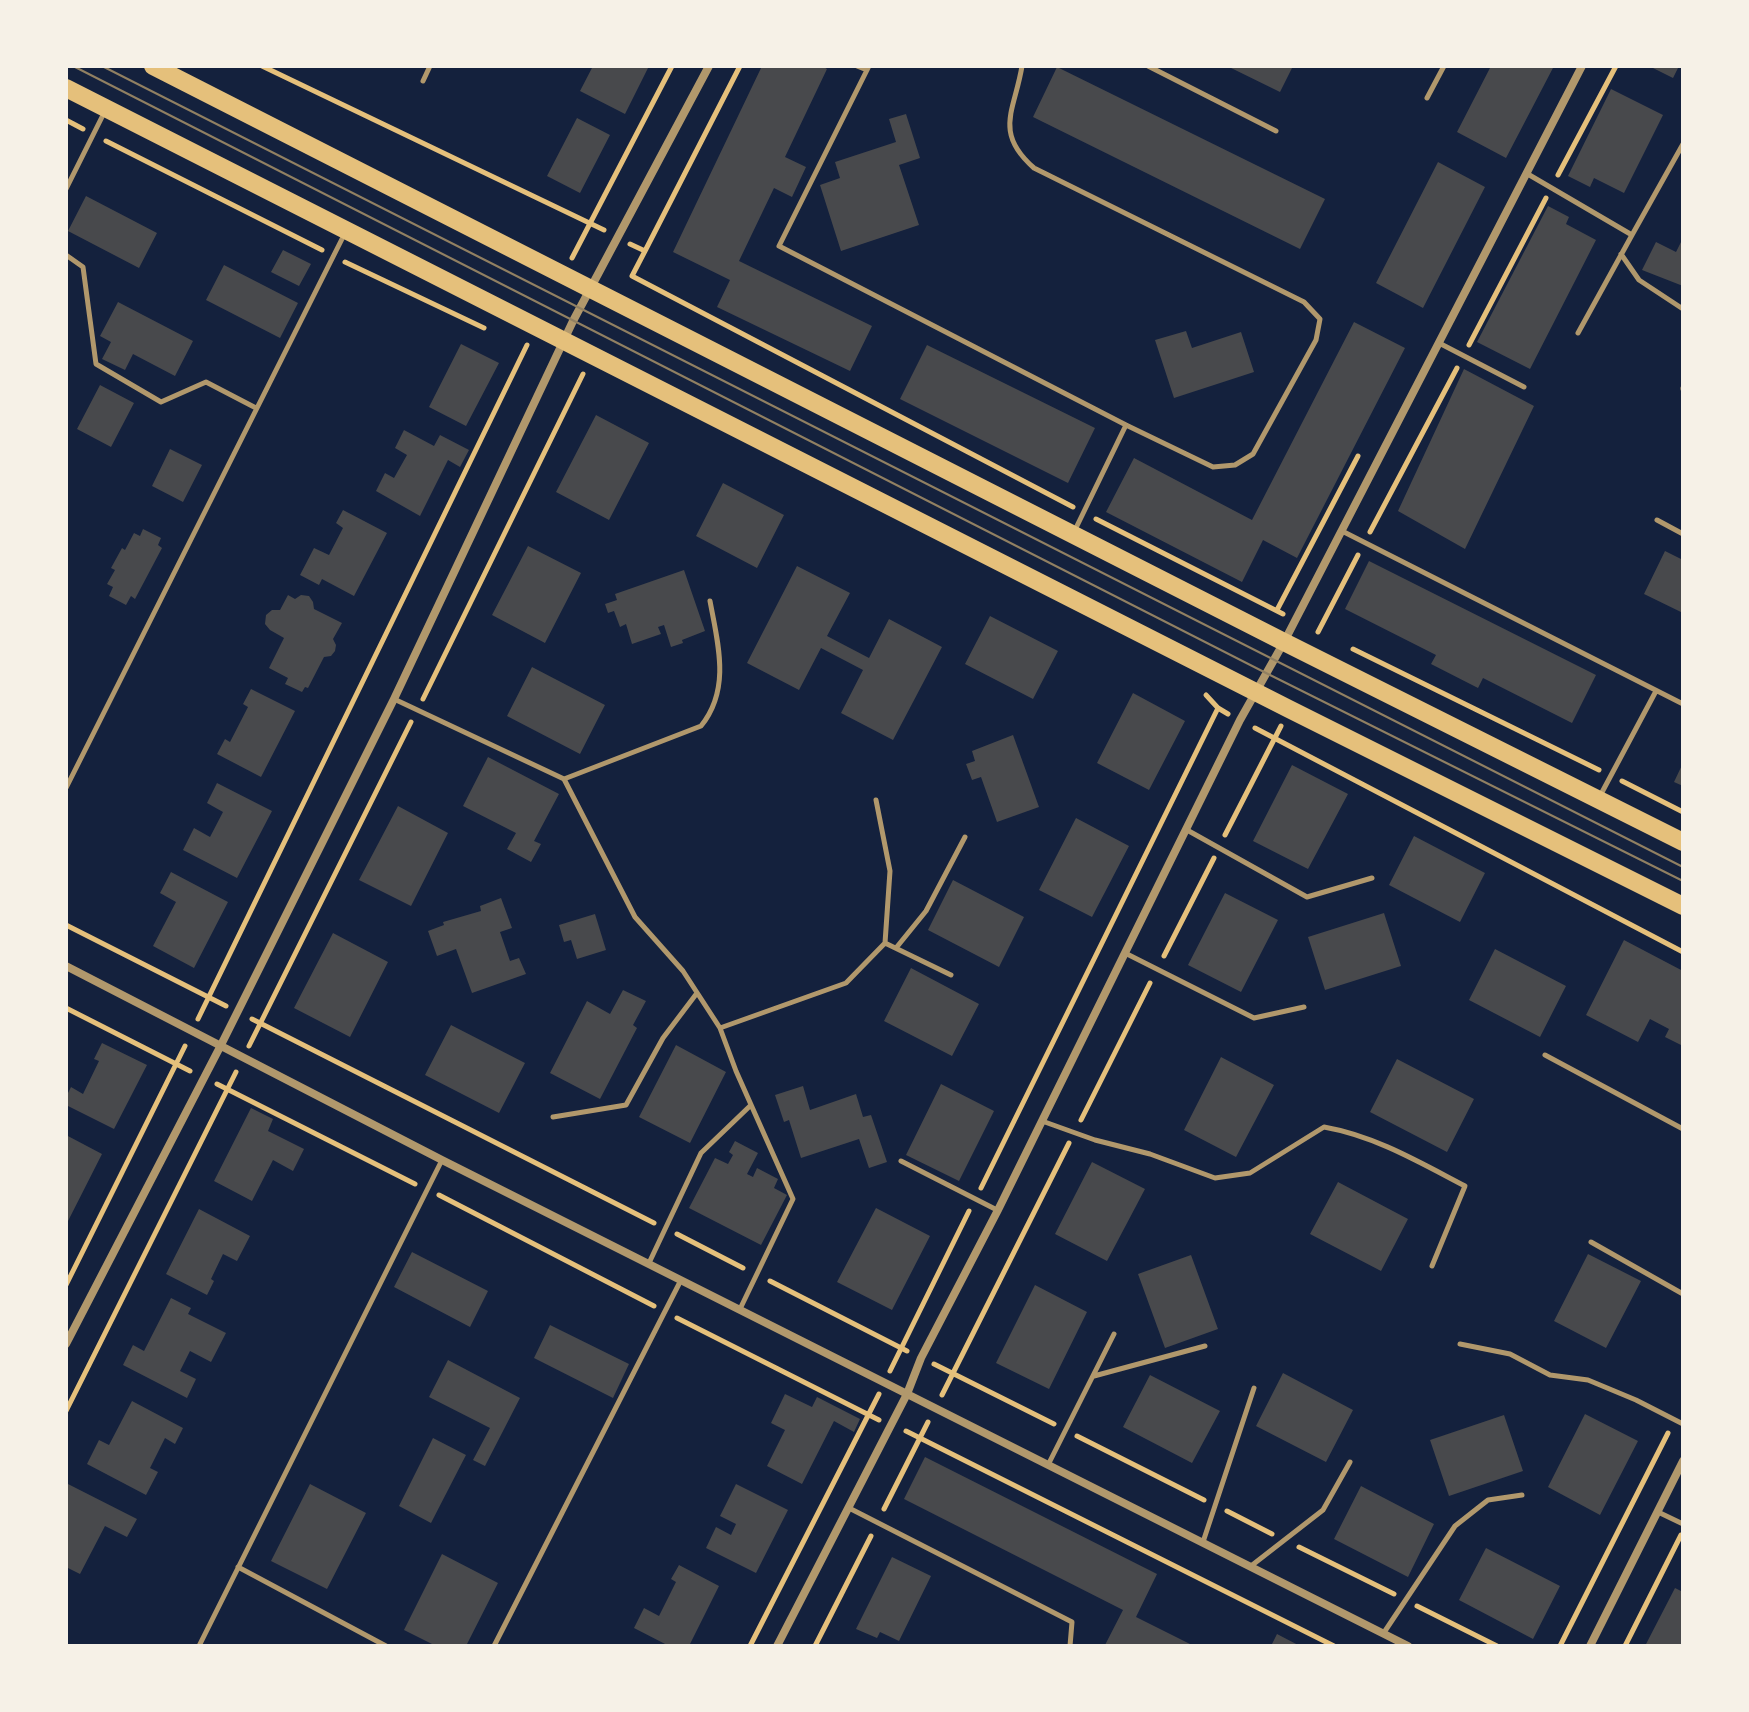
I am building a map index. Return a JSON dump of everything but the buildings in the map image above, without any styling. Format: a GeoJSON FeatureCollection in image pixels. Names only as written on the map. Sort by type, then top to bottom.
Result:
{"type":"FeatureCollection","features":[{"type":"Feature","properties":{"kind":"highway"},"geometry":{"type":"LineString","coordinates":[[153,66],[1683,842]]}},
{"type":"Feature","properties":{"kind":"highway"},"geometry":{"type":"LineString","coordinates":[[66,88],[345,232],[1683,906]]}},
{"type":"Feature","properties":{"kind":"street"},"geometry":{"type":"LineString","coordinates":[[66,1344],[220,1047],[394,699],[590,288],[709,66]]}},
{"type":"Feature","properties":{"kind":"street"},"geometry":{"type":"LineString","coordinates":[[777,1646],[907,1394],[921,1358],[998,1210],[1240,720],[1284,642],[1582,66]]}},
{"type":"Feature","properties":{"kind":"street"},"geometry":{"type":"LineString","coordinates":[[66,966],[442,1160],[1408,1646]]}},
{"type":"Feature","properties":{"kind":"street"},"geometry":{"type":"LineString","coordinates":[[1590,1646],[1683,1461]]}},
{"type":"Feature","properties":{"kind":"lane"},"geometry":{"type":"LineString","coordinates":[[423,81],[430,66]]}},
{"type":"Feature","properties":{"kind":"lane"},"geometry":{"type":"LineString","coordinates":[[857,66],[868,68],[779,246],[1213,467],[1235,465],[1253,454],[1316,340],[1320,319],[1304,302],[1034,168],[1017,153],[1010,135],[1012,102],[1022,66]]}},
{"type":"Feature","properties":{"kind":"lane"},"geometry":{"type":"LineString","coordinates":[[1148,66],[1276,131]]}},
{"type":"Feature","properties":{"kind":"lane"},"geometry":{"type":"LineString","coordinates":[[1427,98],[1444,66]]}},
{"type":"Feature","properties":{"kind":"lane"},"geometry":{"type":"LineString","coordinates":[[66,189],[107,108]]}},
{"type":"Feature","properties":{"kind":"lane"},"geometry":{"type":"LineString","coordinates":[[1578,333],[1683,144]]}},
{"type":"Feature","properties":{"kind":"lane"},"geometry":{"type":"LineString","coordinates":[[1526,173],[1632,235]]}},
{"type":"Feature","properties":{"kind":"lane"},"geometry":{"type":"LineString","coordinates":[[66,788],[345,232]]}},
{"type":"Feature","properties":{"kind":"lane"},"geometry":{"type":"LineString","coordinates":[[1621,254],[1639,280],[1683,309]]}},
{"type":"Feature","properties":{"kind":"lane"},"geometry":{"type":"LineString","coordinates":[[66,255],[83,267],[96,364],[161,402],[206,382],[256,408]]}},
{"type":"Feature","properties":{"kind":"lane"},"geometry":{"type":"LineString","coordinates":[[1438,343],[1524,387]]}},
{"type":"Feature","properties":{"kind":"lane"},"geometry":{"type":"LineString","coordinates":[[1074,533],[1126,425]]}},
{"type":"Feature","properties":{"kind":"lane"},"geometry":{"type":"LineString","coordinates":[[1657,520],[1683,534]]}},
{"type":"Feature","properties":{"kind":"lane"},"geometry":{"type":"LineString","coordinates":[[1342,531],[1683,704]]}},
{"type":"Feature","properties":{"kind":"lane"},"geometry":{"type":"LineString","coordinates":[[564,779],[701,726],[713,712],[720,687],[719,650],[710,601]]}},
{"type":"Feature","properties":{"kind":"lane"},"geometry":{"type":"LineString","coordinates":[[1598,799],[1656,691]]}},
{"type":"Feature","properties":{"kind":"lane"},"geometry":{"type":"LineString","coordinates":[[394,699],[564,779],[635,917],[683,971],[720,1028],[793,1199],[739,1310]]}},
{"type":"Feature","properties":{"kind":"lane"},"geometry":{"type":"LineString","coordinates":[[720,1028],[846,983],[885,943],[890,871],[876,800]]}},
{"type":"Feature","properties":{"kind":"lane"},"geometry":{"type":"LineString","coordinates":[[1187,830],[1307,897],[1372,878]]}},
{"type":"Feature","properties":{"kind":"lane"},"geometry":{"type":"LineString","coordinates":[[896,948],[926,911],[965,837]]}},
{"type":"Feature","properties":{"kind":"lane"},"geometry":{"type":"LineString","coordinates":[[885,943],[951,975]]}},
{"type":"Feature","properties":{"kind":"lane"},"geometry":{"type":"LineString","coordinates":[[1125,953],[1254,1018],[1304,1007]]}},
{"type":"Feature","properties":{"kind":"lane"},"geometry":{"type":"LineString","coordinates":[[553,1117],[626,1105],[663,1038],[697,993]]}},
{"type":"Feature","properties":{"kind":"lane"},"geometry":{"type":"LineString","coordinates":[[1545,1055],[1683,1129]]}},
{"type":"Feature","properties":{"kind":"lane"},"geometry":{"type":"LineString","coordinates":[[649,1264],[701,1153],[751,1105]]}},
{"type":"Feature","properties":{"kind":"lane"},"geometry":{"type":"LineString","coordinates":[[1041,1121],[1095,1140],[1150,1154],[1215,1178],[1250,1173],[1324,1127],[1354,1132],[1403,1153],[1465,1186],[1432,1266]]}},
{"type":"Feature","properties":{"kind":"lane"},"geometry":{"type":"LineString","coordinates":[[199,1646],[442,1160]]}},
{"type":"Feature","properties":{"kind":"lane"},"geometry":{"type":"LineString","coordinates":[[901,1161],[998,1210]]}},
{"type":"Feature","properties":{"kind":"lane"},"geometry":{"type":"LineString","coordinates":[[1591,1242],[1683,1294]]}},
{"type":"Feature","properties":{"kind":"lane"},"geometry":{"type":"LineString","coordinates":[[494,1646],[681,1280]]}},
{"type":"Feature","properties":{"kind":"lane"},"geometry":{"type":"LineString","coordinates":[[1048,1465],[1114,1334]]}},
{"type":"Feature","properties":{"kind":"lane"},"geometry":{"type":"LineString","coordinates":[[1460,1344],[1510,1354],[1550,1375],[1588,1380],[1683,1424]]}},
{"type":"Feature","properties":{"kind":"lane"},"geometry":{"type":"LineString","coordinates":[[1093,1376],[1205,1346]]}},
{"type":"Feature","properties":{"kind":"lane"},"geometry":{"type":"LineString","coordinates":[[1203,1542],[1254,1388]]}},
{"type":"Feature","properties":{"kind":"lane"},"geometry":{"type":"LineString","coordinates":[[1250,1567],[1323,1510],[1350,1462]]}},
{"type":"Feature","properties":{"kind":"lane"},"geometry":{"type":"LineString","coordinates":[[1383,1634],[1455,1526],[1488,1500],[1522,1495]]}},
{"type":"Feature","properties":{"kind":"lane"},"geometry":{"type":"LineString","coordinates":[[849,1508],[1072,1622],[1070,1646]]}},
{"type":"Feature","properties":{"kind":"lane"},"geometry":{"type":"LineString","coordinates":[[1658,1511],[1683,1524]]}},
{"type":"Feature","properties":{"kind":"lane"},"geometry":{"type":"LineString","coordinates":[[238,1567],[386,1646]]}},
{"type":"Feature","properties":{"kind":"path"},"geometry":{"type":"LineString","coordinates":[[262,66],[645,251]]}},
{"type":"Feature","properties":{"kind":"path"},"geometry":{"type":"LineString","coordinates":[[564,275],[672,66]]}},
{"type":"Feature","properties":{"kind":"path"},"geometry":{"type":"LineString","coordinates":[[618,302],[740,66]]}},
{"type":"Feature","properties":{"kind":"path"},"geometry":{"type":"LineString","coordinates":[[66,120],[333,256],[485,328]]}},
{"type":"Feature","properties":{"kind":"path"},"geometry":{"type":"LineString","coordinates":[[632,276],[1327,636]]}},
{"type":"Feature","properties":{"kind":"path"},"geometry":{"type":"LineString","coordinates":[[66,1285],[537,327]]}},
{"type":"Feature","properties":{"kind":"path"},"geometry":{"type":"LineString","coordinates":[[512,341],[595,384]]}},
{"type":"Feature","properties":{"kind":"path"},"geometry":{"type":"LineString","coordinates":[[66,1411],[592,355]]}},
{"type":"Feature","properties":{"kind":"path"},"geometry":{"type":"LineString","coordinates":[[1248,623],[1259,601]]}},
{"type":"Feature","properties":{"kind":"path"},"geometry":{"type":"LineString","coordinates":[[1342,643],[1683,812]]}},
{"type":"Feature","properties":{"kind":"path"},"geometry":{"type":"LineString","coordinates":[[1210,697],[1222,675]]}},
{"type":"Feature","properties":{"kind":"path"},"geometry":{"type":"LineString","coordinates":[[1196,689],[1210,697],[1218,708],[1240,720],[1683,952]]}},
{"type":"Feature","properties":{"kind":"path"},"geometry":{"type":"LineString","coordinates":[[750,1646],[885,1383],[1218,708]]}},
{"type":"Feature","properties":{"kind":"path"},"geometry":{"type":"LineString","coordinates":[[66,925],[1497,1646]]}},
{"type":"Feature","properties":{"kind":"path"},"geometry":{"type":"LineString","coordinates":[[66,1008],[868,1415],[921,1437],[1334,1646]]}},
{"type":"Feature","properties":{"kind":"path"},"geometry":{"type":"LineString","coordinates":[[1560,1646],[1675,1420]]}},
{"type":"Feature","properties":{"kind":"path"},"geometry":{"type":"LineString","coordinates":[[1625,1646],[1683,1531]]}},
{"type":"Feature","properties":{"kind":"tram line"},"geometry":{"type":"LineString","coordinates":[[73,66],[1266,673],[1683,881]]}},
{"type":"Feature","properties":{"kind":"tram line"},"geometry":{"type":"LineString","coordinates":[[102,66],[1683,867]]}}]}
